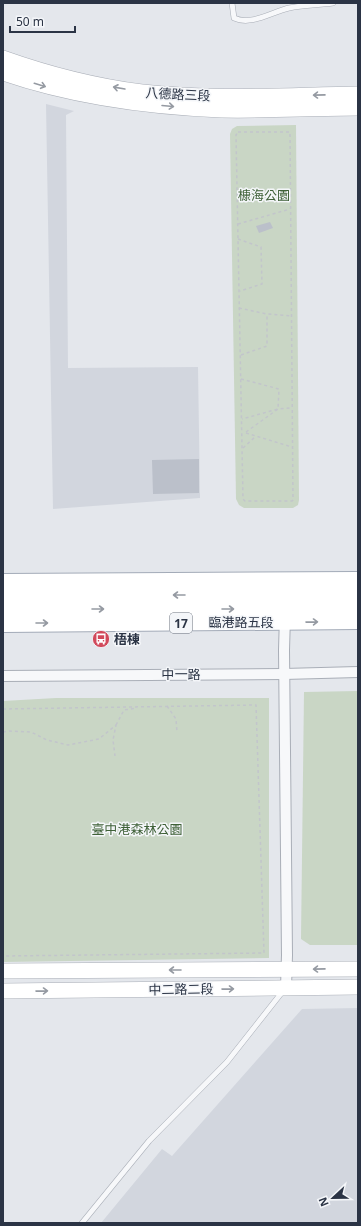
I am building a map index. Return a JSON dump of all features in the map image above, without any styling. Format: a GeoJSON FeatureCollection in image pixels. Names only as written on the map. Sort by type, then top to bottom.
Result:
{"type":"FeatureCollection","features":[{"type":"Feature","properties":{"kind":"main road","name":"臨港路五段"},"geometry":{"type":"LineString","coordinates":[[3,610],[284,602],[358,580]]}},
{"type":"Feature","properties":{"kind":"main road","name":"臨港路五段"},"geometry":{"type":"LineString","coordinates":[[3,582],[358,608]]}},
{"type":"Feature","properties":{"kind":"main road","name":"臨港路五段"},"geometry":{"type":"LineString","coordinates":[[3,624],[284,602],[358,594]]}},
{"type":"Feature","properties":{"kind":"main road","name":"臨港路五段"},"geometry":{"type":"LineString","coordinates":[[3,596],[284,602],[358,621]]}},
{"type":"Feature","properties":{"kind":"street","name":"八德路三段"},"geometry":{"type":"LineString","coordinates":[[3,58],[54,74],[102,85],[222,103],[358,94]]}},
{"type":"Feature","properties":{"kind":"street","name":"八德路三段"},"geometry":{"type":"LineString","coordinates":[[3,73],[52,88],[125,102],[222,103],[358,108]]}},
{"type":"Feature","properties":{"kind":"street"},"geometry":{"type":"LineString","coordinates":[[284,602],[286,988]]}},
{"type":"Feature","properties":{"kind":"street","name":"中一路"},"geometry":{"type":"LineString","coordinates":[[3,676],[358,672]]}},
{"type":"Feature","properties":{"kind":"street","name":"中二路二段"},"geometry":{"type":"LineString","coordinates":[[3,971],[358,969]]}},
{"type":"Feature","properties":{"kind":"street","name":"中二路二段"},"geometry":{"type":"LineString","coordinates":[[3,991],[358,987]]}},
{"type":"Feature","properties":{"kind":"lane"},"geometry":{"type":"LineString","coordinates":[[232,3],[234,18],[241,21],[253,19],[289,8],[333,3]]}},
{"type":"Feature","properties":{"kind":"lane"},"geometry":{"type":"LineString","coordinates":[[82,1223],[149,1141],[227,1062],[286,988]]}},
{"type":"Feature","properties":{"kind":"path"},"geometry":{"type":"LineString","coordinates":[[238,132],[290,132],[290,210],[293,500],[244,500],[236,135],[238,132]]}},
{"type":"Feature","properties":{"kind":"path"},"geometry":{"type":"LineString","coordinates":[[238,224],[290,210]]}},
{"type":"Feature","properties":{"kind":"path"},"geometry":{"type":"LineString","coordinates":[[238,239],[261,247],[262,284],[239,291]]}},
{"type":"Feature","properties":{"kind":"path"},"geometry":{"type":"LineString","coordinates":[[240,308],[267,314],[291,316]]}},
{"type":"Feature","properties":{"kind":"path"},"geometry":{"type":"LineString","coordinates":[[240,355],[267,346],[267,314]]}},
{"type":"Feature","properties":{"kind":"path"},"geometry":{"type":"LineString","coordinates":[[241,379],[279,389],[278,409]]}},
{"type":"Feature","properties":{"kind":"path"},"geometry":{"type":"LineString","coordinates":[[242,419],[278,409],[291,408]]}},
{"type":"Feature","properties":{"kind":"path"},"geometry":{"type":"LineString","coordinates":[[278,409],[246,432],[292,447]]}},
{"type":"Feature","properties":{"kind":"path"},"geometry":{"type":"LineString","coordinates":[[242,448],[256,436]]}},
{"type":"Feature","properties":{"kind":"path"},"geometry":{"type":"LineString","coordinates":[[3,710],[256,705],[264,953],[3,956]]}},
{"type":"Feature","properties":{"kind":"path"},"geometry":{"type":"LineString","coordinates":[[167,706],[176,719],[177,732]]}},
{"type":"Feature","properties":{"kind":"path"},"geometry":{"type":"LineString","coordinates":[[115,756],[113,740],[116,725],[124,710],[143,707]]}},
{"type":"Feature","properties":{"kind":"path"},"geometry":{"type":"LineString","coordinates":[[3,732],[31,732],[47,740],[68,745],[99,739],[116,725]]}},
{"type":"Feature","properties":{"kind":"shaded area"},"geometry":{"type":"Polygon","coordinates":[[[46,104],[74,111],[66,115],[68,368],[198,367],[200,498],[53,509],[46,104]]]}},
{"type":"Feature","properties":{"kind":"shaded area"},"geometry":{"type":"Polygon","coordinates":[[[358,1008],[358,1223],[101,1223],[162,1149],[172,1156],[302,1009],[358,1008]]]}},
{"type":"Feature","properties":{"kind":"green space","name":"槺海公園"},"geometry":{"type":"Polygon","coordinates":[[[296,125],[299,500],[298,505],[293,508],[244,508],[239,505],[236,499],[230,134],[232,129],[237,126],[296,125]]]}},
{"type":"Feature","properties":{"kind":"green space"},"geometry":{"type":"Polygon","coordinates":[[[358,691],[358,945],[310,945],[301,939],[304,692],[358,691]]]}},
{"type":"Feature","properties":{"kind":"green space","name":"臺中港森林公園"},"geometry":{"type":"Polygon","coordinates":[[[56,698],[269,698],[269,958],[3,962],[3,701],[56,698]]]}},
{"type":"Feature","properties":{"kind":"building"},"geometry":{"type":"Polygon","coordinates":[[[270,222],[273,228],[259,233],[256,226],[270,222]]]}},
{"type":"Feature","properties":{"kind":"building"},"geometry":{"type":"Polygon","coordinates":[[[199,459],[199,493],[153,494],[152,460],[199,459]]]}},
{"type":"Feature","properties":{"kind":"place","name":"梧棟"},"geometry":{"type":"Point","coordinates":[101,639]}}]}
